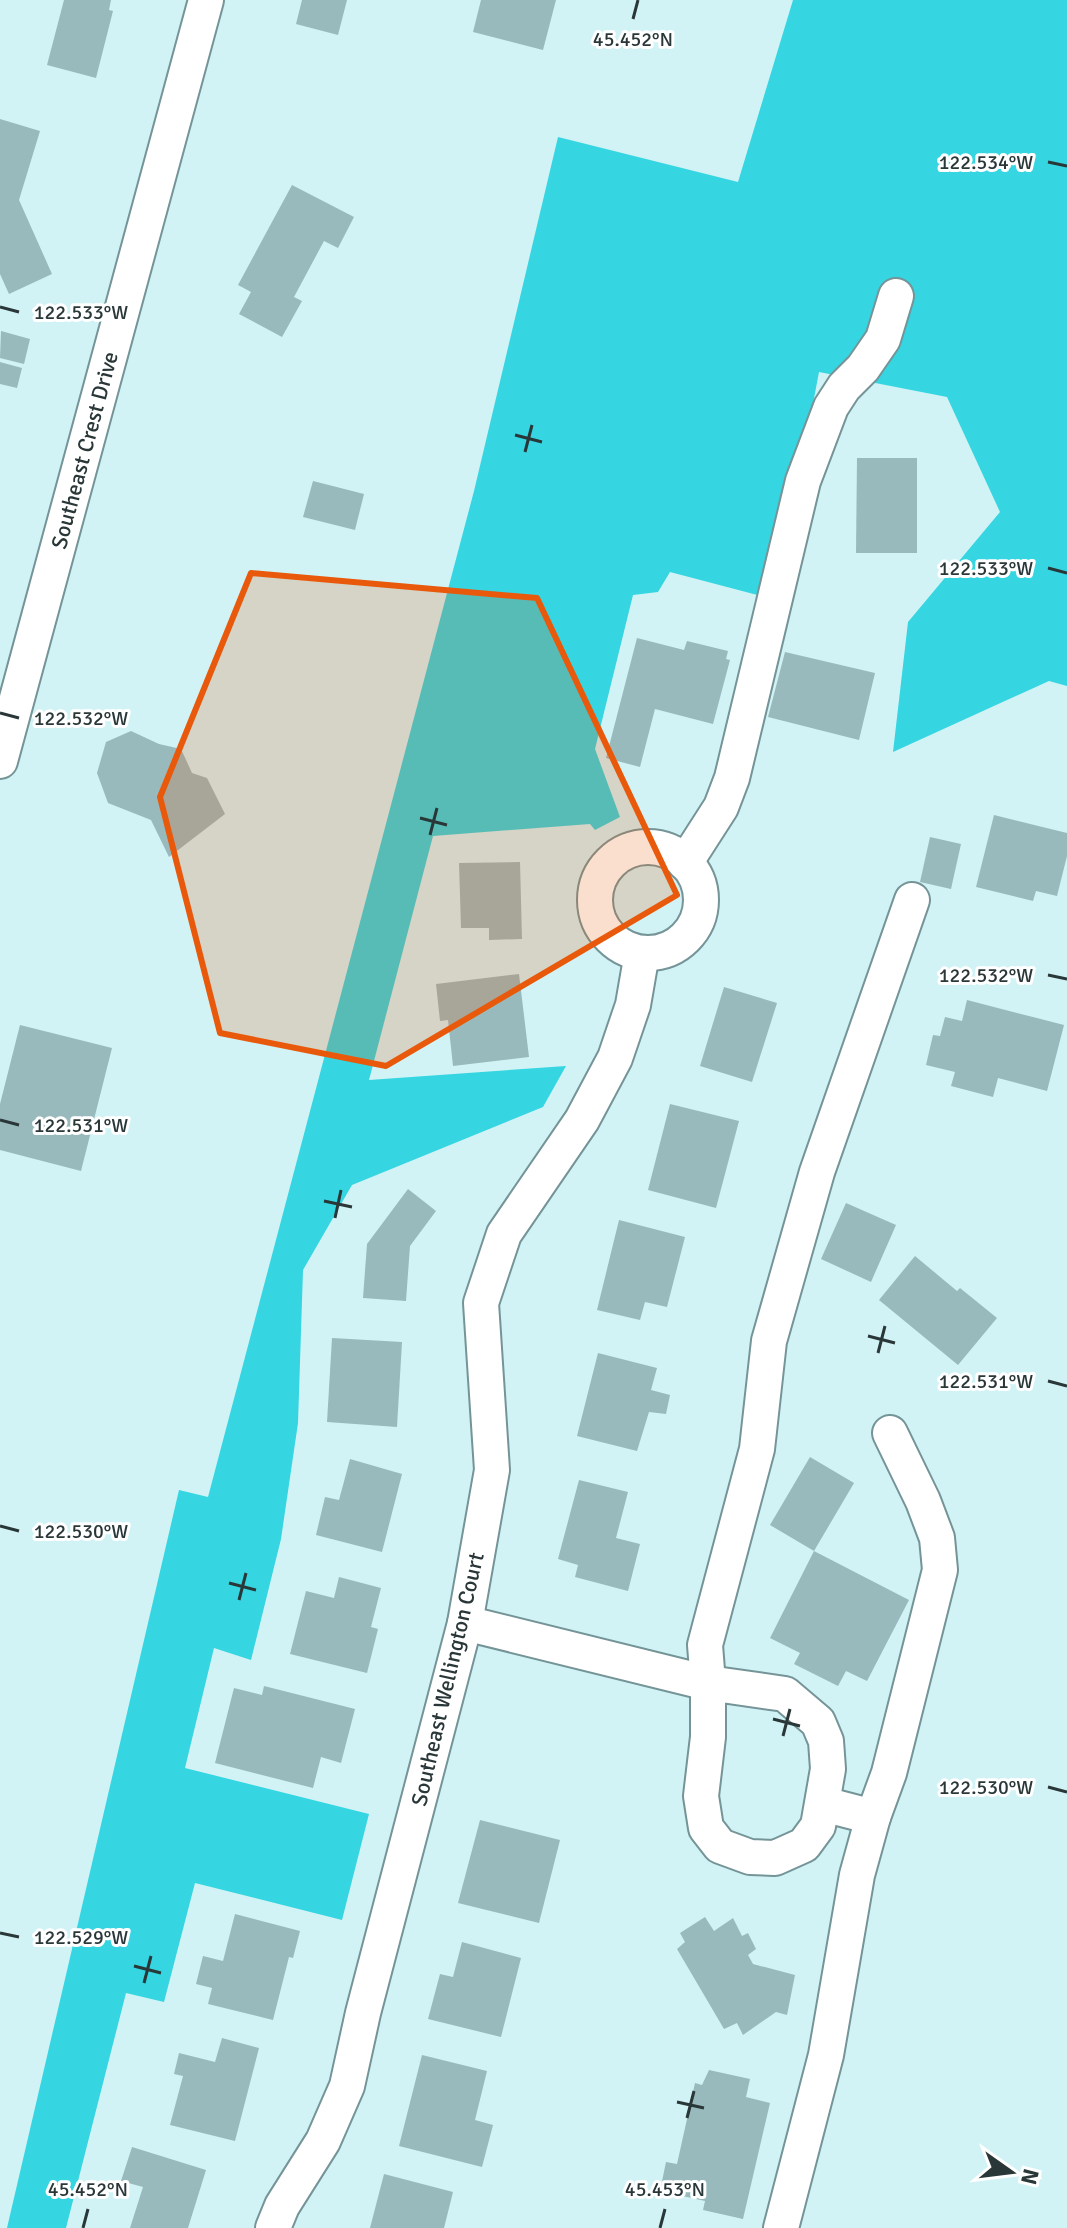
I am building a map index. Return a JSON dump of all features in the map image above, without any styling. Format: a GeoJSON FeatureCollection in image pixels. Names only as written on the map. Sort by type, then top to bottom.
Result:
{"type":"FeatureCollection","features":[{"type":"Feature","properties":{"kind":"street","name":"Southeast Crest Drive"},"geometry":{"type":"LineString","coordinates":[[0,761],[206,0]]}},
{"type":"Feature","properties":{"kind":"street"},"geometry":{"type":"LineString","coordinates":[[685,863],[721,807],[732,778],[803,481],[823,426],[844,387],[863,368],[883,339],[896,296]]}},
{"type":"Feature","properties":{"kind":"street"},"geometry":{"type":"LineString","coordinates":[[656,847],[673,853],[685,863],[699,883],[701,902],[696,922],[683,940],[664,951],[642,953],[623,948],[607,935],[595,906],[597,883],[606,866],[620,854],[636,848],[656,847]]}},
{"type":"Feature","properties":{"kind":"street"},"geometry":{"type":"LineString","coordinates":[[465,1623],[708,1683],[785,1694],[818,1722],[826,1741],[828,1769],[818,1826],[804,1845],[775,1858],[750,1857],[720,1846],[706,1828],[701,1796],[708,1737],[708,1683],[705,1645],[757,1449],[769,1341],[817,1172],[912,900]]}},
{"type":"Feature","properties":{"kind":"street","name":"Southeast Wellington Court"},"geometry":{"type":"LineString","coordinates":[[273,2228],[282,2206],[323,2141],[347,2086],[465,1623],[492,1470],[481,1303],[504,1234],[582,1120],[615,1058],[633,1005],[642,953]]}},
{"type":"Feature","properties":{"kind":"street"},"geometry":{"type":"LineString","coordinates":[[781,2228],[826,2055],[857,1875],[889,1773],[940,1570],[937,1538],[890,1433]]}},
{"type":"Feature","properties":{"kind":"street"},"geometry":{"type":"LineString","coordinates":[[823,1804],[873,1817]]}},
{"type":"Feature","properties":{"kind":"highlighted area"},"geometry":{"type":"Polygon","coordinates":[[[251,573],[537,598],[677,895],[386,1066],[220,1033],[160,797],[251,573]]]}},
{"type":"Feature","properties":{"kind":"shaded area"},"geometry":{"type":"Polygon","coordinates":[[[793,0],[1067,0],[1067,686],[1049,681],[893,752],[908,622],[1000,512],[947,397],[819,372],[776,600],[670,572],[658,592],[633,595],[595,749],[620,817],[595,830],[590,824],[433,836],[369,1080],[566,1066],[543,1107],[352,1185],[303,1270],[298,1423],[281,1539],[251,1660],[214,1648],[185,1768],[369,1814],[342,1920],[195,1883],[164,2002],[126,1993],[66,2228],[7,2228],[179,1490],[208,1497],[474,491],[558,137],[738,182],[793,0]]]}},
{"type":"Feature","properties":{"kind":"building"},"geometry":{"type":"Polygon","coordinates":[[[64,0],[111,0],[109,10],[113,11],[96,78],[47,65],[64,0]]]}},
{"type":"Feature","properties":{"kind":"building"},"geometry":{"type":"Polygon","coordinates":[[[302,0],[347,0],[338,35],[296,24],[302,0]]]}},
{"type":"Feature","properties":{"kind":"building"},"geometry":{"type":"Polygon","coordinates":[[[481,0],[556,0],[543,50],[473,32],[481,0]]]}},
{"type":"Feature","properties":{"kind":"building"},"geometry":{"type":"Polygon","coordinates":[[[0,119],[40,131],[19,200],[52,274],[9,294],[0,274],[0,119]]]}},
{"type":"Feature","properties":{"kind":"building"},"geometry":{"type":"Polygon","coordinates":[[[292,185],[354,217],[338,248],[324,241],[294,297],[302,301],[282,337],[239,314],[251,292],[238,285],[292,185]]]}},
{"type":"Feature","properties":{"kind":"building"},"geometry":{"type":"Polygon","coordinates":[[[1,331],[30,339],[24,364],[0,358],[1,331]]]}},
{"type":"Feature","properties":{"kind":"building"},"geometry":{"type":"Polygon","coordinates":[[[0,362],[22,368],[17,388],[0,384],[0,362]]]}},
{"type":"Feature","properties":{"kind":"building"},"geometry":{"type":"Polygon","coordinates":[[[857,458],[917,458],[917,553],[856,553],[857,458]]]}},
{"type":"Feature","properties":{"kind":"building"},"geometry":{"type":"Polygon","coordinates":[[[313,481],[364,494],[355,530],[303,517],[313,481]]]}},
{"type":"Feature","properties":{"kind":"building"},"geometry":{"type":"Polygon","coordinates":[[[637,638],[684,650],[687,641],[728,651],[726,659],[730,660],[713,724],[655,709],[640,767],[606,758],[637,638]]]}},
{"type":"Feature","properties":{"kind":"building"},"geometry":{"type":"Polygon","coordinates":[[[785,652],[875,673],[859,740],[768,717],[785,652]]]}},
{"type":"Feature","properties":{"kind":"building"},"geometry":{"type":"Polygon","coordinates":[[[131,731],[159,744],[181,749],[192,773],[207,778],[225,814],[169,857],[151,820],[108,803],[97,773],[106,742],[131,731]]]}},
{"type":"Feature","properties":{"kind":"building"},"geometry":{"type":"Polygon","coordinates":[[[994,815],[1067,833],[1067,856],[1057,896],[1036,891],[1033,901],[976,887],[994,815]]]}},
{"type":"Feature","properties":{"kind":"building"},"geometry":{"type":"Polygon","coordinates":[[[930,837],[961,844],[951,889],[920,882],[930,837]]]}},
{"type":"Feature","properties":{"kind":"building"},"geometry":{"type":"Polygon","coordinates":[[[520,862],[522,939],[489,940],[489,928],[461,928],[459,863],[520,862]]]}},
{"type":"Feature","properties":{"kind":"building"},"geometry":{"type":"Polygon","coordinates":[[[519,974],[529,1057],[453,1066],[448,1020],[440,1021],[436,984],[519,974]]]}},
{"type":"Feature","properties":{"kind":"building"},"geometry":{"type":"Polygon","coordinates":[[[724,987],[777,1003],[752,1082],[700,1066],[724,987]]]}},
{"type":"Feature","properties":{"kind":"building"},"geometry":{"type":"Polygon","coordinates":[[[967,1000],[1064,1025],[1047,1091],[998,1078],[993,1097],[951,1086],[955,1072],[926,1065],[933,1035],[940,1036],[945,1017],[962,1021],[967,1000]]]}},
{"type":"Feature","properties":{"kind":"building"},"geometry":{"type":"Polygon","coordinates":[[[20,1025],[112,1048],[81,1171],[0,1150],[0,1104],[20,1025]]]}},
{"type":"Feature","properties":{"kind":"building"},"geometry":{"type":"Polygon","coordinates":[[[670,1104],[739,1121],[716,1208],[648,1190],[670,1104]]]}},
{"type":"Feature","properties":{"kind":"building"},"geometry":{"type":"Polygon","coordinates":[[[408,1189],[436,1211],[410,1246],[406,1301],[363,1298],[367,1244],[408,1189]]]}},
{"type":"Feature","properties":{"kind":"building"},"geometry":{"type":"Polygon","coordinates":[[[846,1203],[896,1225],[871,1282],[821,1259],[846,1203]]]}},
{"type":"Feature","properties":{"kind":"building"},"geometry":{"type":"Polygon","coordinates":[[[619,1220],[685,1237],[667,1307],[645,1302],[640,1320],[597,1310],[619,1220]]]}},
{"type":"Feature","properties":{"kind":"building"},"geometry":{"type":"Polygon","coordinates":[[[915,1256],[957,1291],[960,1288],[997,1318],[958,1365],[879,1300],[915,1256]]]}},
{"type":"Feature","properties":{"kind":"building"},"geometry":{"type":"Polygon","coordinates":[[[332,1338],[402,1342],[397,1427],[327,1422],[332,1338]]]}},
{"type":"Feature","properties":{"kind":"building"},"geometry":{"type":"Polygon","coordinates":[[[598,1353],[657,1368],[651,1390],[670,1395],[666,1414],[649,1412],[637,1451],[577,1436],[598,1353]]]}},
{"type":"Feature","properties":{"kind":"building"},"geometry":{"type":"Polygon","coordinates":[[[810,1457],[854,1483],[814,1551],[770,1525],[810,1457]]]}},
{"type":"Feature","properties":{"kind":"building"},"geometry":{"type":"Polygon","coordinates":[[[350,1459],[402,1474],[382,1552],[316,1535],[325,1497],[339,1500],[350,1459]]]}},
{"type":"Feature","properties":{"kind":"building"},"geometry":{"type":"Polygon","coordinates":[[[579,1480],[628,1492],[616,1538],[640,1544],[628,1591],[575,1577],[578,1565],[558,1559],[579,1480]]]}},
{"type":"Feature","properties":{"kind":"building"},"geometry":{"type":"Polygon","coordinates":[[[814,1551],[909,1600],[867,1681],[846,1671],[838,1686],[794,1664],[800,1653],[770,1638],[814,1551]]]}},
{"type":"Feature","properties":{"kind":"building"},"geometry":{"type":"Polygon","coordinates":[[[339,1577],[381,1588],[371,1627],[378,1629],[367,1673],[290,1654],[306,1591],[334,1598],[339,1577]]]}},
{"type":"Feature","properties":{"kind":"building"},"geometry":{"type":"Polygon","coordinates":[[[264,1686],[355,1709],[341,1763],[321,1757],[313,1788],[215,1763],[234,1688],[262,1695],[264,1686]]]}},
{"type":"Feature","properties":{"kind":"building"},"geometry":{"type":"Polygon","coordinates":[[[480,1820],[560,1840],[539,1923],[458,1903],[480,1820]]]}},
{"type":"Feature","properties":{"kind":"building"},"geometry":{"type":"Polygon","coordinates":[[[235,1914],[300,1931],[293,1958],[289,1957],[273,2020],[208,2004],[212,1988],[196,1984],[203,1956],[223,1961],[235,1914]]]}},
{"type":"Feature","properties":{"kind":"building"},"geometry":{"type":"Polygon","coordinates":[[[705,1917],[714,1931],[733,1918],[742,1936],[748,1933],[756,1949],[748,1955],[753,1964],[795,1975],[787,2015],[776,2012],[743,2035],[737,2023],[724,2029],[677,1949],[685,1942],[680,1933],[705,1917]]]}},
{"type":"Feature","properties":{"kind":"building"},"geometry":{"type":"Polygon","coordinates":[[[462,1942],[521,1958],[501,2037],[428,2019],[440,1974],[453,1977],[462,1942]]]}},
{"type":"Feature","properties":{"kind":"building"},"geometry":{"type":"Polygon","coordinates":[[[222,2038],[259,2048],[235,2141],[170,2125],[183,2076],[174,2074],[179,2053],[215,2062],[222,2038]]]}},
{"type":"Feature","properties":{"kind":"building"},"geometry":{"type":"Polygon","coordinates":[[[422,2055],[487,2071],[475,2120],[493,2125],[482,2167],[399,2146],[422,2055]]]}},
{"type":"Feature","properties":{"kind":"building"},"geometry":{"type":"Polygon","coordinates":[[[709,2070],[750,2079],[746,2097],[770,2103],[743,2219],[703,2210],[705,2201],[660,2191],[666,2162],[677,2164],[695,2083],[702,2085],[709,2070]]]}},
{"type":"Feature","properties":{"kind":"building"},"geometry":{"type":"Polygon","coordinates":[[[132,2147],[206,2170],[188,2228],[130,2228],[143,2187],[121,2181],[132,2147]]]}},
{"type":"Feature","properties":{"kind":"building"},"geometry":{"type":"Polygon","coordinates":[[[384,2174],[453,2192],[444,2228],[370,2228],[384,2174]]]}}]}
